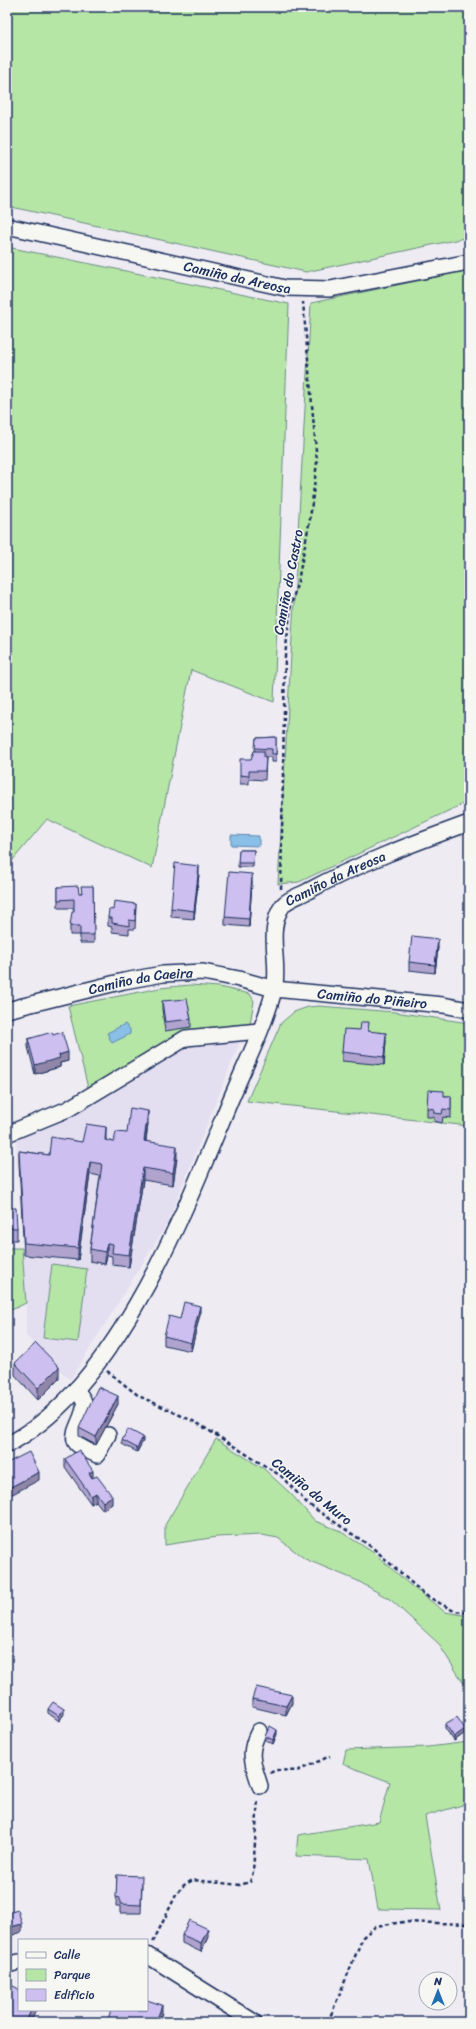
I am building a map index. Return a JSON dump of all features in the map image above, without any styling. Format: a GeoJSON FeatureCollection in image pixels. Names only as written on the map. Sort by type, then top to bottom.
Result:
{"type":"FeatureCollection","features":[{"type":"Feature","properties":{"kind":"street","name":"Camiño da Areosa"},"geometry":{"type":"LineString","coordinates":[[7,226],[285,288],[302,290],[330,289],[469,262]]}},
{"type":"Feature","properties":{"kind":"street","name":"Camiño da Areosa"},"geometry":{"type":"LineString","coordinates":[[274,989],[274,923],[284,904],[391,851],[469,823]]}},
{"type":"Feature","properties":{"kind":"street","name":"Camiño da Caeira"},"geometry":{"type":"LineString","coordinates":[[7,1010],[124,981],[163,974],[203,972],[239,978],[274,989]]}},
{"type":"Feature","properties":{"kind":"street","name":"Camiño do Piñeiro"},"geometry":{"type":"LineString","coordinates":[[274,989],[443,1005],[469,1010]]}},
{"type":"Feature","properties":{"kind":"street"},"geometry":{"type":"LineString","coordinates":[[7,1445],[27,1434],[58,1410],[97,1364],[146,1288],[197,1182],[259,1030],[274,989]]}},
{"type":"Feature","properties":{"kind":"street"},"geometry":{"type":"LineString","coordinates":[[7,1134],[68,1109],[186,1038],[259,1030]]}},
{"type":"Feature","properties":{"kind":"street"},"geometry":{"type":"LineString","coordinates":[[76,1389],[84,1402],[84,1414],[74,1434],[74,1440],[78,1445],[96,1455],[108,1435]]}},
{"type":"Feature","properties":{"kind":"street"},"geometry":{"type":"LineString","coordinates":[[259,1731],[252,1745],[252,1757],[260,1786]]}},
{"type":"Feature","properties":{"kind":"street"},"geometry":{"type":"LineString","coordinates":[[149,1951],[254,2022]]}},
{"type":"Feature","properties":{"kind":"street"},"geometry":{"type":"LineString","coordinates":[[7,1965],[18,1962]]}},
{"type":"Feature","properties":{"kind":"path","name":"Camiño do Castro"},"geometry":{"type":"LineString","coordinates":[[284,904],[280,888],[284,656],[290,605],[298,581],[310,519],[317,462],[302,290]]}},
{"type":"Feature","properties":{"kind":"path","name":"Camiño do Muro"},"geometry":{"type":"LineString","coordinates":[[97,1364],[139,1396],[197,1423],[281,1476],[308,1504],[372,1548],[425,1595],[454,1611],[469,1613]]}},
{"type":"Feature","properties":{"kind":"path"},"geometry":{"type":"LineString","coordinates":[[149,1951],[176,1895],[184,1885],[193,1880],[240,1885],[250,1882],[253,1872],[262,1777],[276,1770],[296,1771],[330,1756]]}},
{"type":"Feature","properties":{"kind":"path"},"geometry":{"type":"LineString","coordinates":[[328,2022],[363,1937],[376,1926],[404,1922],[469,1924]]}},
{"type":"Feature","properties":{"kind":"shaded area"},"geometry":{"type":"Polygon","coordinates":[[[242,1037],[167,1224],[70,1380],[26,1336],[26,1303],[16,1138],[185,1044],[242,1037]]]}},
{"type":"Feature","properties":{"kind":"green space"},"geometry":{"type":"Polygon","coordinates":[[[7,7],[469,7],[469,237],[306,272],[7,206],[7,7]]]}},
{"type":"Feature","properties":{"kind":"green space"},"geometry":{"type":"Polygon","coordinates":[[[7,247],[289,304],[274,702],[191,670],[152,868],[47,819],[7,867],[7,247]]]}},
{"type":"Feature","properties":{"kind":"green space"},"geometry":{"type":"Polygon","coordinates":[[[469,270],[469,801],[299,882],[278,884],[311,303],[469,270]]]}},
{"type":"Feature","properties":{"kind":"green space"},"geometry":{"type":"Polygon","coordinates":[[[190,985],[219,987],[250,994],[254,1001],[250,1024],[248,1026],[184,1034],[88,1088],[68,1006],[160,988],[190,985]]]}},
{"type":"Feature","properties":{"kind":"green space"},"geometry":{"type":"Polygon","coordinates":[[[319,1006],[394,1012],[469,1023],[469,1126],[247,1101],[281,1023],[294,1012],[308,1007],[319,1006]]]}},
{"type":"Feature","properties":{"kind":"green space"},"geometry":{"type":"Polygon","coordinates":[[[7,1248],[22,1248],[26,1303],[7,1312],[7,1248]]]}},
{"type":"Feature","properties":{"kind":"green space"},"geometry":{"type":"Polygon","coordinates":[[[52,1264],[87,1269],[78,1342],[43,1338],[52,1264]]]}},
{"type":"Feature","properties":{"kind":"green space"},"geometry":{"type":"Polygon","coordinates":[[[216,1439],[264,1469],[291,1494],[315,1521],[338,1530],[374,1553],[410,1585],[445,1612],[469,1616],[469,1705],[465,1685],[438,1643],[391,1600],[358,1581],[305,1559],[278,1538],[262,1535],[217,1537],[165,1545],[165,1525],[216,1439]]]}},
{"type":"Feature","properties":{"kind":"green space"},"geometry":{"type":"Polygon","coordinates":[[[469,1742],[469,1803],[425,1816],[441,1910],[378,1909],[369,1859],[296,1856],[298,1835],[379,1822],[390,1782],[343,1764],[346,1750],[428,1747],[469,1742]]]}},
{"type":"Feature","properties":{"kind":"water"},"geometry":{"type":"Polygon","coordinates":[[[231,835],[259,836],[259,846],[231,845],[231,835]]]}},
{"type":"Feature","properties":{"kind":"water"},"geometry":{"type":"Polygon","coordinates":[[[125,1024],[130,1029],[130,1034],[112,1043],[107,1033],[125,1024]]]}},
{"type":"Feature","properties":{"kind":"building"},"geometry":{"type":"Polygon","coordinates":[[[276,737],[276,754],[272,754],[272,749],[255,748],[256,738],[276,737]]]}},
{"type":"Feature","properties":{"kind":"building"},"geometry":{"type":"Polygon","coordinates":[[[254,751],[264,751],[264,757],[266,757],[265,771],[249,771],[249,776],[240,775],[240,759],[251,759],[254,751]]]}},
{"type":"Feature","properties":{"kind":"building"},"geometry":{"type":"Polygon","coordinates":[[[239,850],[254,850],[253,863],[238,863],[239,850]]]}},
{"type":"Feature","properties":{"kind":"building"},"geometry":{"type":"Polygon","coordinates":[[[175,863],[199,866],[194,911],[171,908],[175,863]]]}},
{"type":"Feature","properties":{"kind":"building"},"geometry":{"type":"Polygon","coordinates":[[[229,872],[252,874],[249,919],[225,917],[229,872]]]}},
{"type":"Feature","properties":{"kind":"building"},"geometry":{"type":"Polygon","coordinates":[[[78,886],[79,893],[82,893],[81,886],[93,886],[94,935],[80,935],[80,926],[70,926],[72,912],[74,912],[74,899],[58,900],[58,887],[78,886]]]}},
{"type":"Feature","properties":{"kind":"building"},"geometry":{"type":"Polygon","coordinates":[[[114,901],[136,904],[135,921],[129,920],[129,926],[112,923],[112,918],[108,918],[109,909],[113,910],[114,901]]]}},
{"type":"Feature","properties":{"kind":"building"},"geometry":{"type":"Polygon","coordinates":[[[412,936],[438,939],[435,965],[409,962],[412,936]]]}},
{"type":"Feature","properties":{"kind":"building"},"geometry":{"type":"Polygon","coordinates":[[[187,999],[191,1019],[165,1022],[162,1001],[187,999]]]}},
{"type":"Feature","properties":{"kind":"building"},"geometry":{"type":"Polygon","coordinates":[[[361,1022],[369,1022],[368,1031],[386,1033],[384,1057],[342,1052],[344,1029],[360,1030],[361,1022]]]}},
{"type":"Feature","properties":{"kind":"building"},"geometry":{"type":"Polygon","coordinates":[[[52,1032],[53,1035],[62,1032],[68,1052],[59,1055],[60,1058],[35,1065],[28,1039],[52,1032]]]}},
{"type":"Feature","properties":{"kind":"building"},"geometry":{"type":"Polygon","coordinates":[[[428,1090],[444,1091],[444,1096],[451,1096],[451,1110],[443,1109],[442,1114],[434,1113],[434,1109],[427,1108],[428,1090]]]}},
{"type":"Feature","properties":{"kind":"building"},"geometry":{"type":"Polygon","coordinates":[[[130,1108],[148,1111],[144,1141],[177,1146],[173,1173],[143,1168],[129,1255],[112,1253],[113,1244],[107,1243],[105,1252],[90,1249],[102,1164],[90,1162],[78,1248],[24,1243],[19,1151],[49,1155],[51,1137],[82,1142],[86,1124],[106,1127],[105,1140],[114,1142],[116,1132],[127,1133],[130,1108]]]}},
{"type":"Feature","properties":{"kind":"building"},"geometry":{"type":"Polygon","coordinates":[[[7,1208],[16,1208],[17,1228],[7,1228],[7,1208]]]}},
{"type":"Feature","properties":{"kind":"building"},"geometry":{"type":"Polygon","coordinates":[[[184,1302],[200,1306],[191,1343],[164,1336],[169,1316],[180,1319],[184,1302]]]}},
{"type":"Feature","properties":{"kind":"building"},"geometry":{"type":"Polygon","coordinates":[[[36,1343],[59,1367],[38,1388],[15,1363],[36,1343]]]}},
{"type":"Feature","properties":{"kind":"building"},"geometry":{"type":"Polygon","coordinates":[[[98,1387],[118,1396],[96,1437],[79,1428],[98,1387]]]}},
{"type":"Feature","properties":{"kind":"building"},"geometry":{"type":"Polygon","coordinates":[[[128,1429],[143,1437],[137,1448],[122,1440],[128,1429]]]}},
{"type":"Feature","properties":{"kind":"building"},"geometry":{"type":"Polygon","coordinates":[[[79,1450],[93,1471],[89,1473],[92,1478],[97,1476],[112,1496],[103,1502],[96,1493],[91,1496],[65,1459],[79,1450]]]}},
{"type":"Feature","properties":{"kind":"building"},"geometry":{"type":"Polygon","coordinates":[[[29,1452],[39,1472],[7,1489],[7,1463],[29,1452]]]}},
{"type":"Feature","properties":{"kind":"building"},"geometry":{"type":"Polygon","coordinates":[[[256,1687],[292,1695],[286,1706],[252,1699],[256,1687]]]}},
{"type":"Feature","properties":{"kind":"building"},"geometry":{"type":"Polygon","coordinates":[[[53,1702],[64,1709],[59,1716],[48,1709],[53,1702]]]}},
{"type":"Feature","properties":{"kind":"building"},"geometry":{"type":"Polygon","coordinates":[[[457,1717],[465,1729],[454,1737],[445,1724],[457,1717]]]}},
{"type":"Feature","properties":{"kind":"building"},"geometry":{"type":"Polygon","coordinates":[[[270,1726],[277,1730],[273,1740],[265,1736],[270,1726]]]}},
{"type":"Feature","properties":{"kind":"building"},"geometry":{"type":"Polygon","coordinates":[[[117,1875],[142,1876],[141,1905],[120,1904],[120,1898],[116,1897],[117,1875]]]}},
{"type":"Feature","properties":{"kind":"building"},"geometry":{"type":"Polygon","coordinates":[[[18,1910],[22,1924],[7,1928],[7,1913],[18,1910]]]}},
{"type":"Feature","properties":{"kind":"building"},"geometry":{"type":"Polygon","coordinates":[[[189,1920],[208,1929],[201,1943],[182,1935],[189,1920]]]}},
{"type":"Feature","properties":{"kind":"building"},"geometry":{"type":"Polygon","coordinates":[[[7,1983],[18,1988],[18,2011],[31,2011],[26,2022],[7,2022],[7,1983]]]}},
{"type":"Feature","properties":{"kind":"building"},"geometry":{"type":"Polygon","coordinates":[[[148,2000],[162,2005],[156,2022],[107,2022],[111,2011],[148,2011],[148,2000]]]}}]}
